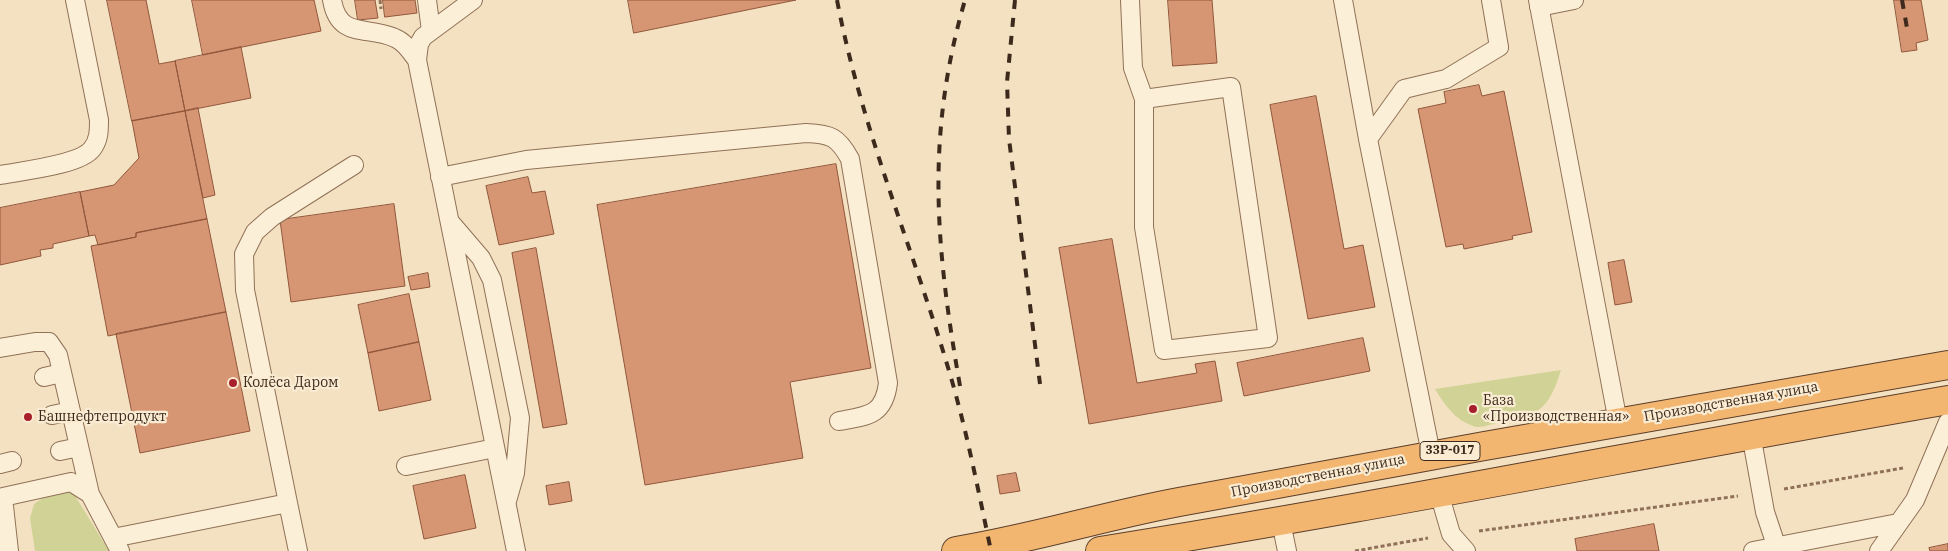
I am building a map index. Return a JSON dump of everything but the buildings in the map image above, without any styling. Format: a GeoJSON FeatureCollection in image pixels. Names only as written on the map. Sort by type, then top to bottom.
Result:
{"type":"FeatureCollection","features":[{"type":"Feature","properties":{"kind":"highway","name":"Производственная улица"},"geometry":{"type":"LineString","coordinates":[[956,551],[990,545],[1151,507],[1431,454],[1948,365]]}},
{"type":"Feature","properties":{"kind":"highway"},"geometry":{"type":"LineString","coordinates":[[1100,551],[1280,522],[1751,434],[1948,400]]}},
{"type":"Feature","properties":{"kind":"highway"},"geometry":{"type":"LineString","coordinates":[[1681,410],[1688,447]]}},
{"type":"Feature","properties":{"kind":"highway"},"geometry":{"type":"LineString","coordinates":[[1431,454],[1439,493]]}},
{"type":"Feature","properties":{"kind":"lane"},"geometry":{"type":"LineString","coordinates":[[0,175],[76,160],[92,151],[100,135],[99,120],[75,0]]}},
{"type":"Feature","properties":{"kind":"lane"},"geometry":{"type":"LineString","coordinates":[[332,0],[334,15],[340,22],[349,27],[395,38],[406,45],[417,60]]}},
{"type":"Feature","properties":{"kind":"lane"},"geometry":{"type":"LineString","coordinates":[[427,0],[430,31]]}},
{"type":"Feature","properties":{"kind":"lane"},"geometry":{"type":"LineString","coordinates":[[473,0],[457,14],[430,31],[419,44],[417,60],[516,551]]}},
{"type":"Feature","properties":{"kind":"lane"},"geometry":{"type":"LineString","coordinates":[[1130,0],[1133,68],[1144,99],[1144,227],[1164,350],[1268,338],[1231,87],[1144,99]]}},
{"type":"Feature","properties":{"kind":"lane"},"geometry":{"type":"LineString","coordinates":[[1343,0],[1368,139],[1431,454]]}},
{"type":"Feature","properties":{"kind":"lane"},"geometry":{"type":"LineString","coordinates":[[1368,139],[1404,89],[1446,79],[1499,46],[1491,0]]}},
{"type":"Feature","properties":{"kind":"lane"},"geometry":{"type":"LineString","coordinates":[[1574,0],[1538,3],[1618,422]]}},
{"type":"Feature","properties":{"kind":"lane"},"geometry":{"type":"LineString","coordinates":[[440,177],[526,160],[806,133],[826,134],[841,143],[850,159],[888,383],[886,397],[881,407],[869,415],[839,421]]}},
{"type":"Feature","properties":{"kind":"lane"},"geometry":{"type":"LineString","coordinates":[[298,551],[245,290],[244,254],[255,232],[272,216],[354,165]]}},
{"type":"Feature","properties":{"kind":"lane"},"geometry":{"type":"LineString","coordinates":[[449,221],[487,268],[496,298],[520,418],[515,473],[506,504]]}},
{"type":"Feature","properties":{"kind":"lane"},"geometry":{"type":"LineString","coordinates":[[0,348],[35,342],[49,342],[58,355],[90,494],[116,544],[288,502]]}},
{"type":"Feature","properties":{"kind":"lane"},"geometry":{"type":"LineString","coordinates":[[44,377],[62,373]]}},
{"type":"Feature","properties":{"kind":"lane"},"geometry":{"type":"LineString","coordinates":[[52,415],[71,411]]}},
{"type":"Feature","properties":{"kind":"lane"},"geometry":{"type":"LineString","coordinates":[[1879,551],[1915,500],[1948,422]]}},
{"type":"Feature","properties":{"kind":"lane"},"geometry":{"type":"LineString","coordinates":[[1751,434],[1761,493],[1777,549]]}},
{"type":"Feature","properties":{"kind":"lane"},"geometry":{"type":"LineString","coordinates":[[60,451],[79,447]]}},
{"type":"Feature","properties":{"kind":"lane"},"geometry":{"type":"LineString","coordinates":[[406,466],[495,448]]}},
{"type":"Feature","properties":{"kind":"lane"},"geometry":{"type":"LineString","coordinates":[[9,551],[1,490],[71,482],[90,494]]}},
{"type":"Feature","properties":{"kind":"lane"},"geometry":{"type":"LineString","coordinates":[[1439,493],[1451,534],[1466,551]]}},
{"type":"Feature","properties":{"kind":"lane"},"geometry":{"type":"LineString","coordinates":[[1280,522],[1287,551]]}},
{"type":"Feature","properties":{"kind":"lane"},"geometry":{"type":"LineString","coordinates":[[1753,551],[1777,549],[1898,523]]}},
{"type":"Feature","properties":{"kind":"path"},"geometry":{"type":"LineString","coordinates":[[1355,551],[1451,534],[1761,493],[1931,462]]}},
{"type":"Feature","properties":{"kind":"green space"},"geometry":{"type":"Polygon","coordinates":[[[1561,370],[1552,394],[1541,408],[1525,416],[1483,427],[1476,427],[1461,420],[1447,406],[1435,389],[1561,370]]]}},
{"type":"Feature","properties":{"kind":"green space"},"geometry":{"type":"Polygon","coordinates":[[[65,491],[74,494],[109,551],[35,551],[30,518],[34,504],[46,496],[65,491]]]}},
{"type":"Feature","properties":{"kind":"railway"},"geometry":{"type":"LineString","coordinates":[[837,0],[860,97],[958,402],[991,551]]}},
{"type":"Feature","properties":{"kind":"railway"},"geometry":{"type":"LineString","coordinates":[[960,386],[945,287],[938,193],[944,99],[952,50],[965,0]]}},
{"type":"Feature","properties":{"kind":"railway"},"geometry":{"type":"LineString","coordinates":[[1015,0],[1007,82],[1009,139],[1040,384]]}},
{"type":"Feature","properties":{"kind":"railway"},"geometry":{"type":"LineString","coordinates":[[1902,0],[1907,28]]}},
{"type":"Feature","properties":{"kind":"place","name":"Колёса Даром"},"geometry":{"type":"Point","coordinates":[233,383]}},
{"type":"Feature","properties":{"kind":"place","name":"База «Производственная»"},"geometry":{"type":"Point","coordinates":[1473,409]}},
{"type":"Feature","properties":{"kind":"place","name":"Башнефтепродукт"},"geometry":{"type":"Point","coordinates":[28,417]}}]}
